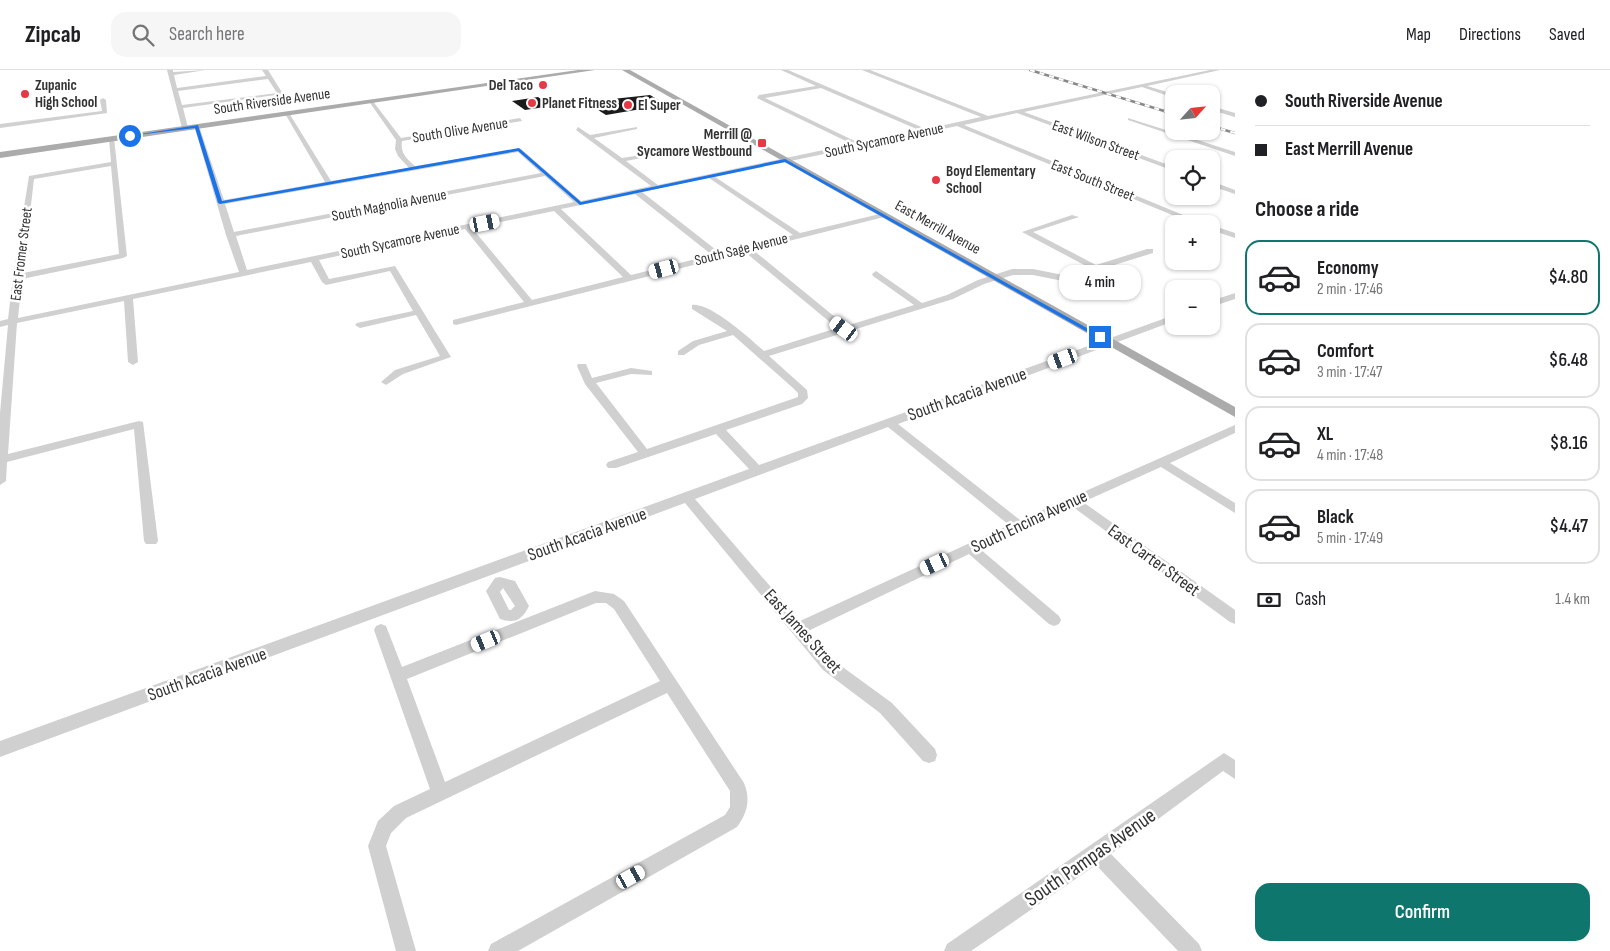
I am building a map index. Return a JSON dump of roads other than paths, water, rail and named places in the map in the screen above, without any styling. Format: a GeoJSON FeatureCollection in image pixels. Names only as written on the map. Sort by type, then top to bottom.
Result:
{"type":"FeatureCollection","features":[{"type":"Feature","properties":{"kind":"main road","name":"South Riverside Avenue"},"geometry":{"type":"LineString","coordinates":[[0,155],[576,70]]}},
{"type":"Feature","properties":{"kind":"main road","name":"South Riverside Avenue"},"geometry":{"type":"LineString","coordinates":[[370,101],[381,101],[592,70]]}},
{"type":"Feature","properties":{"kind":"main road","name":"East Merrill Avenue"},"geometry":{"type":"LineString","coordinates":[[625,70],[1235,413]]}},
{"type":"Feature","properties":{"kind":"street"},"geometry":{"type":"LineString","coordinates":[[186,128],[170,72],[203,70]]}},
{"type":"Feature","properties":{"kind":"street"},"geometry":{"type":"LineString","coordinates":[[180,107],[280,94],[265,70]]}},
{"type":"Feature","properties":{"kind":"street"},"geometry":{"type":"LineString","coordinates":[[784,70],[926,131]]}},
{"type":"Feature","properties":{"kind":"street"},"geometry":{"type":"LineString","coordinates":[[865,70],[988,118]]}},
{"type":"Feature","properties":{"kind":"street"},"geometry":{"type":"LineString","coordinates":[[1196,70],[1205,72]]}},
{"type":"Feature","properties":{"kind":"street","name":"South Sycamore Avenue"},"geometry":{"type":"LineString","coordinates":[[0,324],[1217,70]]}},
{"type":"Feature","properties":{"kind":"street"},"geometry":{"type":"LineString","coordinates":[[175,90],[269,78]]}},
{"type":"Feature","properties":{"kind":"street"},"geometry":{"type":"LineString","coordinates":[[822,86],[759,97],[858,145]]}},
{"type":"Feature","properties":{"kind":"street"},"geometry":{"type":"LineString","coordinates":[[1141,86],[1165,93]]}},
{"type":"Feature","properties":{"kind":"street"},"geometry":{"type":"LineString","coordinates":[[0,126],[23,120],[105,112],[103,100]]}},
{"type":"Feature","properties":{"kind":"street"},"geometry":{"type":"LineString","coordinates":[[370,101],[399,140],[397,148],[399,153],[414,168]]}},
{"type":"Feature","properties":{"kind":"street"},"geometry":{"type":"LineString","coordinates":[[1220,106],[1228,105]]}},
{"type":"Feature","properties":{"kind":"street"},"geometry":{"type":"LineString","coordinates":[[1220,110],[1235,115]]}},
{"type":"Feature","properties":{"kind":"street","name":"East Wilson Street"},"geometry":{"type":"LineString","coordinates":[[1019,112],[1165,166]]}},
{"type":"Feature","properties":{"kind":"street"},"geometry":{"type":"LineString","coordinates":[[286,113],[329,183]]}},
{"type":"Feature","properties":{"kind":"street"},"geometry":{"type":"LineString","coordinates":[[1130,119],[1235,154]]}},
{"type":"Feature","properties":{"kind":"street","name":"South Olive Avenue"},"geometry":{"type":"LineString","coordinates":[[399,140],[520,120]]}},
{"type":"Feature","properties":{"kind":"street","name":"East South Street"},"geometry":{"type":"LineString","coordinates":[[957,124],[1179,215]]}},
{"type":"Feature","properties":{"kind":"street"},"geometry":{"type":"LineString","coordinates":[[196,126],[244,274]]}},
{"type":"Feature","properties":{"kind":"street"},"geometry":{"type":"LineString","coordinates":[[578,128],[658,188]]}},
{"type":"Feature","properties":{"kind":"street"},"geometry":{"type":"LineString","coordinates":[[590,137],[635,128]]}},
{"type":"Feature","properties":{"kind":"street"},"geometry":{"type":"LineString","coordinates":[[17,277],[123,256],[112,139]]}},
{"type":"Feature","properties":{"kind":"street"},"geometry":{"type":"LineString","coordinates":[[220,203],[519,150],[580,204]]}},
{"type":"Feature","properties":{"kind":"street"},"geometry":{"type":"LineString","coordinates":[[622,160],[670,152]]}},
{"type":"Feature","properties":{"kind":"street","name":"East Fromer Street"},"geometry":{"type":"LineString","coordinates":[[0,482],[17,277],[31,177],[113,164]]}},
{"type":"Feature","properties":{"kind":"street","name":"South Magnolia Avenue"},"geometry":{"type":"LineString","coordinates":[[230,235],[547,174]]}},
{"type":"Feature","properties":{"kind":"street"},"geometry":{"type":"LineString","coordinates":[[711,177],[798,235]]}},
{"type":"Feature","properties":{"kind":"street"},"geometry":{"type":"LineString","coordinates":[[1220,186],[1235,192]]}},
{"type":"Feature","properties":{"kind":"street"},"geometry":{"type":"LineString","coordinates":[[637,192],[717,255]]}},
{"type":"Feature","properties":{"kind":"street"},"geometry":{"type":"LineString","coordinates":[[556,209],[629,278]]}},
{"type":"Feature","properties":{"kind":"street","name":"South Sage Avenue"},"geometry":{"type":"LineString","coordinates":[[456,322],[881,215]]}},
{"type":"Feature","properties":{"kind":"street"},"geometry":{"type":"LineString","coordinates":[[1075,217],[1026,232],[1096,268]]}},
{"type":"Feature","properties":{"kind":"street"},"geometry":{"type":"LineString","coordinates":[[467,227],[529,303]]}},
{"type":"Feature","properties":{"kind":"street"},"geometry":{"type":"LineString","coordinates":[[1220,231],[1235,236]]}},
{"type":"Feature","properties":{"kind":"street"},"geometry":{"type":"LineString","coordinates":[[746,248],[844,329]]}},
{"type":"Feature","properties":{"kind":"street"},"geometry":{"type":"LineString","coordinates":[[761,355],[950,296],[981,282],[1012,272],[1033,272],[1063,278],[1150,251]]}},
{"type":"Feature","properties":{"kind":"street"},"geometry":{"type":"LineString","coordinates":[[314,259],[326,282],[392,268],[446,358],[399,372],[386,382]]}},
{"type":"Feature","properties":{"kind":"street"},"geometry":{"type":"LineString","coordinates":[[876,274],[920,305]]}},
{"type":"Feature","properties":{"kind":"street"},"geometry":{"type":"LineString","coordinates":[[1220,301],[1235,296]]}},
{"type":"Feature","properties":{"kind":"street"},"geometry":{"type":"LineString","coordinates":[[128,298],[133,362]]}},
{"type":"Feature","properties":{"kind":"street"},"geometry":{"type":"LineString","coordinates":[[612,465],[798,402],[803,398],[803,392],[761,355],[714,316],[696,307]]}},
{"type":"Feature","properties":{"kind":"street"},"geometry":{"type":"LineString","coordinates":[[360,325],[419,312]]}},
{"type":"Feature","properties":{"kind":"street","name":"South Acacia Avenue"},"geometry":{"type":"LineString","coordinates":[[0,749],[1165,321]]}},
{"type":"Feature","properties":{"kind":"street"},"geometry":{"type":"LineString","coordinates":[[681,353],[696,343],[733,332]]}},
{"type":"Feature","properties":{"kind":"street"},"geometry":{"type":"LineString","coordinates":[[582,366],[589,382],[645,454]]}},
{"type":"Feature","properties":{"kind":"street"},"geometry":{"type":"LineString","coordinates":[[589,382],[631,371],[648,373]]}},
{"type":"Feature","properties":{"kind":"street"},"geometry":{"type":"LineString","coordinates":[[890,423],[1018,526]]}},
{"type":"Feature","properties":{"kind":"street"},"geometry":{"type":"LineString","coordinates":[[1,460],[139,424],[151,541]]}},
{"type":"Feature","properties":{"kind":"street"},"geometry":{"type":"LineString","coordinates":[[718,429],[758,471]]}},
{"type":"Feature","properties":{"kind":"street","name":"South Encina Avenue"},"geometry":{"type":"LineString","coordinates":[[798,629],[1018,526],[1235,429]]}},
{"type":"Feature","properties":{"kind":"street"},"geometry":{"type":"LineString","coordinates":[[1161,462],[1235,509]]}},
{"type":"Feature","properties":{"kind":"street","name":"East James Street"},"geometry":{"type":"LineString","coordinates":[[687,497],[828,665],[886,708],[929,755]]}},
{"type":"Feature","properties":{"kind":"street","name":"East Carter Street"},"geometry":{"type":"LineString","coordinates":[[1073,501],[1235,618]]}},
{"type":"Feature","properties":{"kind":"street"},"geometry":{"type":"LineString","coordinates":[[970,548],[1054,620]]}},
{"type":"Feature","properties":{"kind":"street"},"geometry":{"type":"LineString","coordinates":[[493,568],[500,582],[510,585],[522,606],[518,621]]}},
{"type":"Feature","properties":{"kind":"street"},"geometry":{"type":"LineString","coordinates":[[500,582],[493,591],[505,615],[518,621]]}},
{"type":"Feature","properties":{"kind":"street"},"geometry":{"type":"LineString","coordinates":[[499,602],[516,596]]}},
{"type":"Feature","properties":{"kind":"street"},"geometry":{"type":"LineString","coordinates":[[398,676],[518,621],[595,597],[609,598],[619,605],[738,789],[739,809],[731,822],[498,951]]}},
{"type":"Feature","properties":{"kind":"street"},"geometry":{"type":"LineString","coordinates":[[381,630],[440,793]]}},
{"type":"Feature","properties":{"kind":"street"},"geometry":{"type":"LineString","coordinates":[[406,951],[377,846],[384,827],[400,812],[670,684]]}},
{"type":"Feature","properties":{"kind":"street","name":"South Pampas Avenue"},"geometry":{"type":"LineString","coordinates":[[954,951],[1230,766]]}},
{"type":"Feature","properties":{"kind":"street"},"geometry":{"type":"LineString","coordinates":[[1097,854],[1192,951]]}},
{"type":"Feature","properties":{"kind":"railway"},"geometry":{"type":"LineString","coordinates":[[1030,70],[1165,111]]}},
{"type":"Feature","properties":{"kind":"railway"},"geometry":{"type":"LineString","coordinates":[[1220,129],[1235,133]]}},
{"type":"Feature","properties":{"kind":"place","name":"Del Taco"},"geometry":{"type":"Point","coordinates":[543,85]}},
{"type":"Feature","properties":{"kind":"place","name":"Zupanic High School"},"geometry":{"type":"Point","coordinates":[25,94]}},
{"type":"Feature","properties":{"kind":"place","name":"Planet Fitness"},"geometry":{"type":"Point","coordinates":[532,103]}},
{"type":"Feature","properties":{"kind":"place","name":"El Super"},"geometry":{"type":"Point","coordinates":[628,105]}},
{"type":"Feature","properties":{"kind":"place","name":"Merrill @ Sycamore Westbound"},"geometry":{"type":"Point","coordinates":[762,143]}},
{"type":"Feature","properties":{"kind":"place","name":"Boyd Elementary School"},"geometry":{"type":"Point","coordinates":[936,180]}}]}
